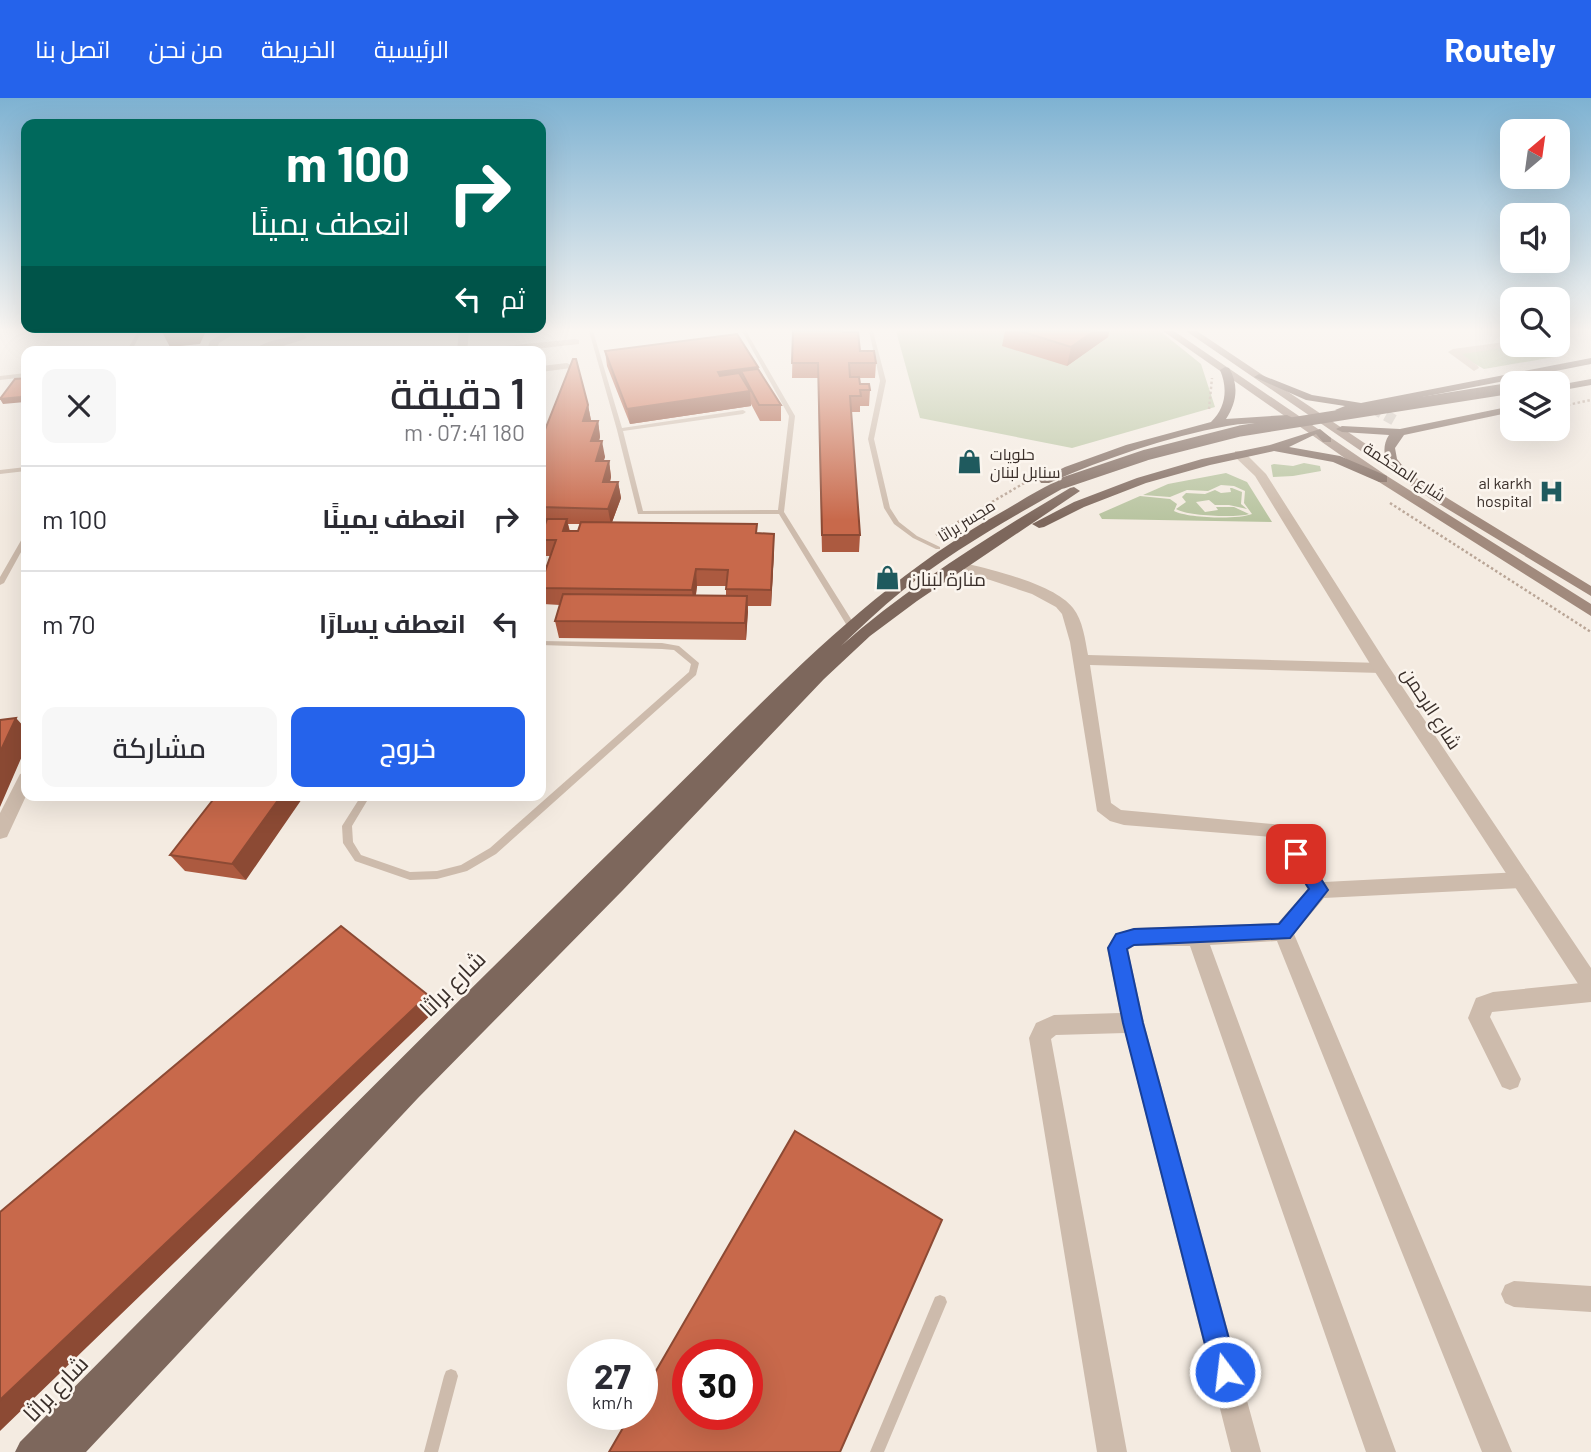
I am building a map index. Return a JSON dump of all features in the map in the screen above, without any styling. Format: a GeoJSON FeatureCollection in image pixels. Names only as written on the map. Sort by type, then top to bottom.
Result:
{"type":"FeatureCollection","features":[{"type":"Feature","properties":{"kind":"main road"},"geometry":{"type":"LineString","coordinates":[[933,558],[992,509],[1070,469],[1220,421],[1226,411],[1229,394]]}},
{"type":"Feature","properties":{"kind":"main road","name":"شارع المحكمة"},"geometry":{"type":"LineString","coordinates":[[1259,394],[1289,415],[1329,433],[1404,475],[1591,592]]}},
{"type":"Feature","properties":{"kind":"main road","name":"شارع المحكمة"},"geometry":{"type":"LineString","coordinates":[[1284,394],[1311,413],[1329,433],[1382,479],[1591,611]]}},
{"type":"Feature","properties":{"kind":"main road"},"geometry":{"type":"LineString","coordinates":[[1306,394],[1324,401],[1374,404]]}},
{"type":"Feature","properties":{"kind":"main road"},"geometry":{"type":"LineString","coordinates":[[1341,410],[1415,394]]}},
{"type":"Feature","properties":{"kind":"main road","name":"مجسر براثا"},"geometry":{"type":"LineString","coordinates":[[933,558],[985,527],[1068,487],[1146,455],[1240,431],[1473,394]]}},
{"type":"Feature","properties":{"kind":"main road","name":"مجسر براثا"},"geometry":{"type":"LineString","coordinates":[[933,558],[1026,520],[1068,487],[1246,441],[1500,399]]}},
{"type":"Feature","properties":{"kind":"main road"},"geometry":{"type":"LineString","coordinates":[[904,594],[968,568],[1008,542],[1087,500],[1174,471],[1329,433],[1430,424],[1500,411]]}},
{"type":"Feature","properties":{"kind":"main road"},"geometry":{"type":"LineString","coordinates":[[1209,424],[1289,415]]}},
{"type":"Feature","properties":{"kind":"main road"},"geometry":{"type":"LineString","coordinates":[[1209,424],[1236,426],[1259,433],[1263,439],[1260,445],[1247,452]]}},
{"type":"Feature","properties":{"kind":"main road"},"geometry":{"type":"LineString","coordinates":[[1397,426],[1388,451],[1394,465],[1404,475]]}},
{"type":"Feature","properties":{"kind":"main road"},"geometry":{"type":"LineString","coordinates":[[1247,452],[1290,450],[1322,456],[1354,465],[1382,479]]}},
{"type":"Feature","properties":{"kind":"main road","name":"شارع براثا"},"geometry":{"type":"LineString","coordinates":[[66,1452],[410,1090],[616,884],[818,675],[904,594],[933,558]]}},
{"type":"Feature","properties":{"kind":"main road","name":"شارع براثا"},"geometry":{"type":"LineString","coordinates":[[30,1452],[450,1022],[852,627],[904,594]]}},
{"type":"Feature","properties":{"kind":"street","name":"شارع الرحمن"},"geometry":{"type":"LineString","coordinates":[[1247,452],[1381,667],[1591,986]]}},
{"type":"Feature","properties":{"kind":"street"},"geometry":{"type":"LineString","coordinates":[[968,568],[987,577],[1042,593],[1060,603],[1069,613],[1081,660],[1103,806],[1107,811],[1124,818],[1271,828],[1284,836],[1319,890]]}},
{"type":"Feature","properties":{"kind":"street"},"geometry":{"type":"LineString","coordinates":[[1081,660],[1381,667]]}},
{"type":"Feature","properties":{"kind":"street"},"geometry":{"type":"LineString","coordinates":[[0,831],[21,789]]}},
{"type":"Feature","properties":{"kind":"street"},"geometry":{"type":"LineString","coordinates":[[1246,1452],[1133,1023],[1117,948],[1123,940],[1134,937],[1283,932],[1319,890],[1521,880]]}},
{"type":"Feature","properties":{"kind":"street"},"geometry":{"type":"LineString","coordinates":[[1283,932],[1497,1452]]}},
{"type":"Feature","properties":{"kind":"street"},"geometry":{"type":"LineString","coordinates":[[1196,937],[1381,1452]]}},
{"type":"Feature","properties":{"kind":"street"},"geometry":{"type":"LineString","coordinates":[[1510,1079],[1479,1018],[1484,1005],[1591,992]]}},
{"type":"Feature","properties":{"kind":"street"},"geometry":{"type":"LineString","coordinates":[[1112,1452],[1040,1038],[1044,1030],[1054,1025],[1133,1023]]}},
{"type":"Feature","properties":{"kind":"street"},"geometry":{"type":"LineString","coordinates":[[1514,1294],[1591,1298]]}},
{"type":"Feature","properties":{"kind":"lane"},"geometry":{"type":"LineString","coordinates":[[610,394],[640,513],[781,512]]}},
{"type":"Feature","properties":{"kind":"lane"},"geometry":{"type":"LineString","coordinates":[[780,394],[792,416],[781,512],[852,627]]}},
{"type":"Feature","properties":{"kind":"lane"},"geometry":{"type":"LineString","coordinates":[[880,394],[871,439],[887,508],[896,523],[933,558]]}},
{"type":"Feature","properties":{"kind":"lane"},"geometry":{"type":"LineString","coordinates":[[620,430],[743,412]]}},
{"type":"Feature","properties":{"kind":"lane"},"geometry":{"type":"LineString","coordinates":[[0,472],[21,470]]}},
{"type":"Feature","properties":{"kind":"lane"},"geometry":{"type":"LineString","coordinates":[[0,581],[21,545]]}},
{"type":"Feature","properties":{"kind":"lane"},"geometry":{"type":"LineString","coordinates":[[363,801],[347,826],[348,843],[358,858],[410,876],[437,875],[464,868],[493,851],[693,673],[695,663],[676,648],[662,646],[546,643]]}},
{"type":"Feature","properties":{"kind":"lane"},"geometry":{"type":"LineString","coordinates":[[877,1452],[940,1302]]}},
{"type":"Feature","properties":{"kind":"lane"},"geometry":{"type":"LineString","coordinates":[[431,1452],[451,1376]]}},
{"type":"Feature","properties":{"kind":"path"},"geometry":{"type":"LineString","coordinates":[[1209,424],[1211,394]]}},
{"type":"Feature","properties":{"kind":"path"},"geometry":{"type":"LineString","coordinates":[[1570,404],[1591,400]]}},
{"type":"Feature","properties":{"kind":"path"},"geometry":{"type":"LineString","coordinates":[[933,558],[1039,474]]}},
{"type":"Feature","properties":{"kind":"path"},"geometry":{"type":"LineString","coordinates":[[1385,500],[1591,632]]}},
{"type":"Feature","properties":{"kind":"green space"},"geometry":{"type":"Polygon","coordinates":[[[913,394],[1211,394],[1215,407],[1072,448],[920,418],[913,394]]]}},
{"type":"Feature","properties":{"kind":"green space"},"geometry":{"type":"Polygon","coordinates":[[[1304,463],[1320,466],[1321,471],[1273,477],[1271,465],[1293,466],[1304,463]]]}},
{"type":"Feature","properties":{"kind":"green space"},"geometry":{"type":"Polygon","coordinates":[[[1226,473],[1247,482],[1272,522],[1102,519],[1099,514],[1140,496],[1170,499],[1177,504],[1174,511],[1200,517],[1224,518],[1252,514],[1244,503],[1245,491],[1234,486],[1221,485],[1208,491],[1187,490],[1170,497],[1143,495],[1168,484],[1226,473]]]}},
{"type":"Feature","properties":{"kind":"green space"},"geometry":{"type":"Polygon","coordinates":[[[1232,488],[1242,492],[1241,504],[1247,509],[1229,505],[1215,505],[1209,500],[1196,502],[1205,512],[1218,510],[1216,507],[1234,507],[1249,514],[1212,516],[1176,509],[1186,502],[1182,497],[1186,493],[1205,494],[1215,490],[1221,493],[1231,492],[1232,488]]]}},
{"type":"Feature","properties":{"kind":"building"},"geometry":{"type":"Polygon","coordinates":[[[4,394],[21,394],[21,397],[0,399],[4,394]]]}},
{"type":"Feature","properties":{"kind":"building"},"geometry":{"type":"Polygon","coordinates":[[[559,394],[585,394],[588,405],[583,421],[598,421],[591,441],[602,441],[596,461],[609,461],[603,482],[618,482],[608,509],[546,507],[546,427],[559,394]]]}},
{"type":"Feature","properties":{"kind":"building"},"geometry":{"type":"Polygon","coordinates":[[[621,394],[728,394],[627,409],[621,394]]]}},
{"type":"Feature","properties":{"kind":"building"},"geometry":{"type":"Polygon","coordinates":[[[753,394],[774,394],[781,405],[759,405],[753,394]]]}},
{"type":"Feature","properties":{"kind":"building"},"geometry":{"type":"Polygon","coordinates":[[[819,394],[861,394],[850,396],[860,535],[822,535],[819,394]]]}},
{"type":"Feature","properties":{"kind":"building"},"geometry":{"type":"Polygon","coordinates":[[[547,519],[567,519],[563,531],[578,531],[581,522],[757,524],[756,533],[774,534],[771,590],[726,589],[728,570],[696,569],[692,590],[546,588],[546,569],[556,540],[546,540],[547,519]]]}},
{"type":"Feature","properties":{"kind":"building"},"geometry":{"type":"Polygon","coordinates":[[[563,594],[747,596],[745,623],[555,621],[563,594]]]}},
{"type":"Feature","properties":{"kind":"building"},"geometry":{"type":"Polygon","coordinates":[[[16,718],[0,752],[0,720],[16,718]]]}},
{"type":"Feature","properties":{"kind":"building"},"geometry":{"type":"Polygon","coordinates":[[[212,801],[277,801],[232,864],[170,855],[212,801]]]}},
{"type":"Feature","properties":{"kind":"building"},"geometry":{"type":"Polygon","coordinates":[[[341,926],[428,995],[0,1400],[0,1212],[341,926]]]}},
{"type":"Feature","properties":{"kind":"building"},"geometry":{"type":"Polygon","coordinates":[[[795,1131],[942,1220],[840,1452],[609,1452],[622,1430],[658,1430],[658,1367],[672,1343],[672,1430],[763,1430],[763,1339],[674,1339],[795,1131]]]}},
{"type":"Feature","properties":{"kind":"tunnel"},"geometry":{"type":"LineString","coordinates":[[1377,404],[1378,411],[1394,420]]}},
{"type":"Feature","properties":{"kind":"place","name":"حلويات سنابل لبنان"},"geometry":{"type":"Point","coordinates":[970,462]}},
{"type":"Feature","properties":{"kind":"place","name":"al karkh hospital"},"geometry":{"type":"Point","coordinates":[1552,491]}},
{"type":"Feature","properties":{"kind":"place","name":"منارة لبنان"},"geometry":{"type":"Point","coordinates":[888,578]}},
{"type":"Feature","properties":{"kind":"route"},"geometry":{"type":"LineString","coordinates":[[1225,1372],[1133,1023],[1117,948],[1123,940],[1134,937],[1283,932],[1319,890],[1296,854]]}}]}
